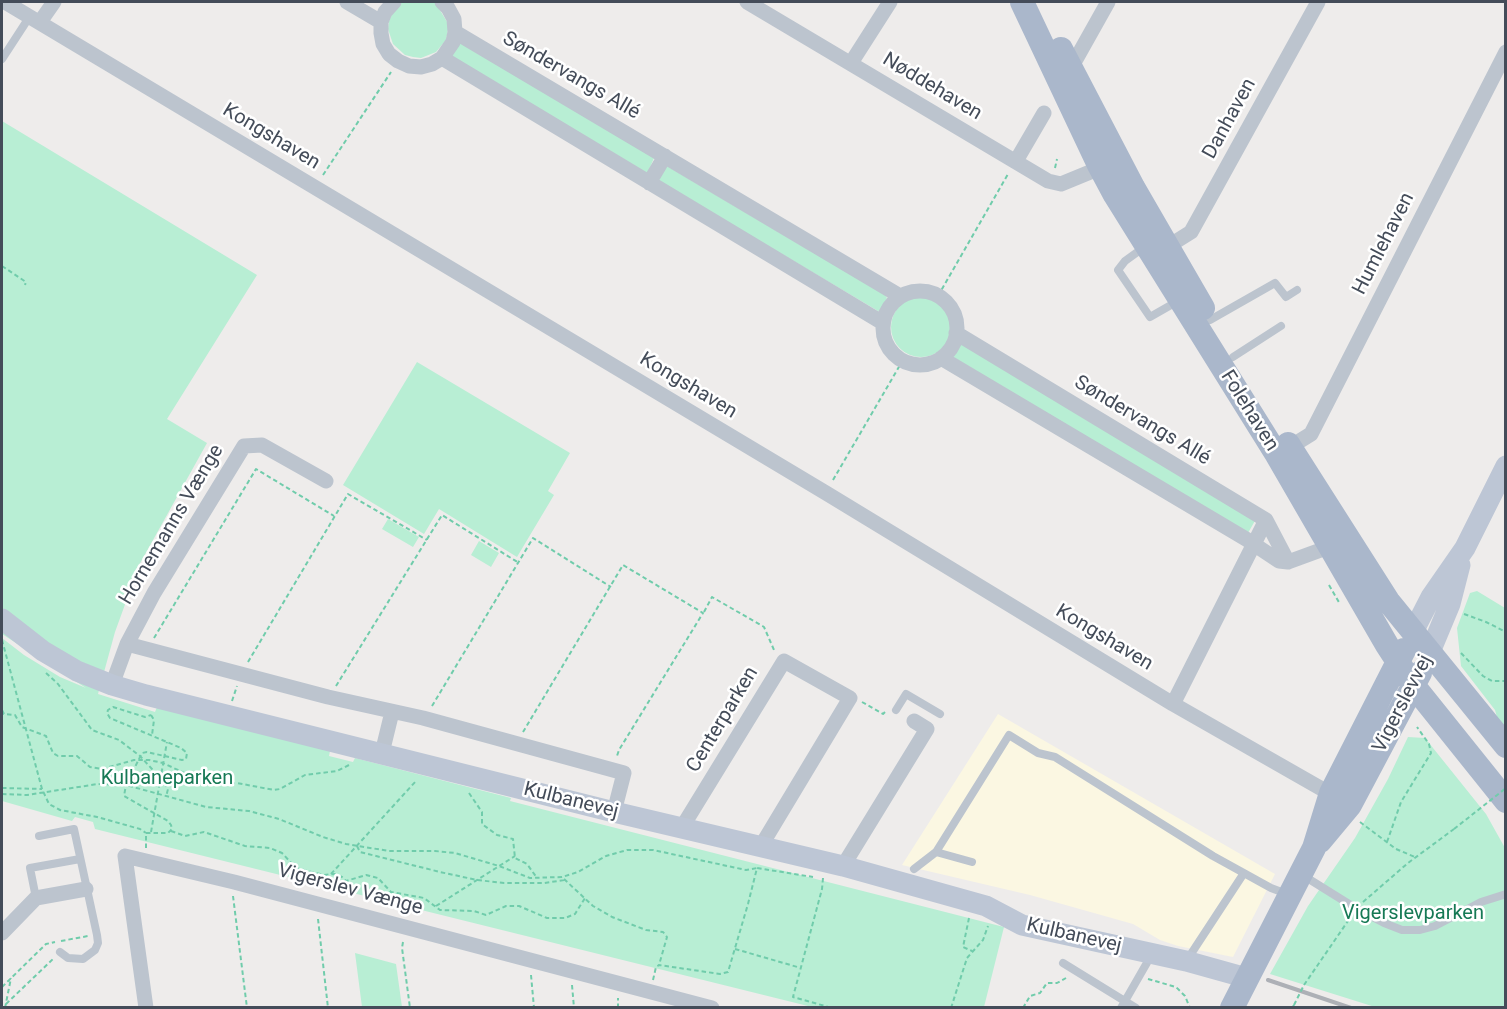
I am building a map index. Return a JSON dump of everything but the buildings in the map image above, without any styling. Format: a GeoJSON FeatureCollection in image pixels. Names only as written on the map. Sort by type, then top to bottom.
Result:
{"type":"FeatureCollection","features":[{"type":"Feature","properties":{"kind":"main road","name":"Folehaven"},"geometry":{"type":"LineString","coordinates":[[1022,2],[1100,168],[1210,320],[1388,601],[1506,746]]}},
{"type":"Feature","properties":{"kind":"main road","name":"Folehaven"},"geometry":{"type":"LineString","coordinates":[[1039,2],[1128,178],[1179,300],[1277,455],[1398,663],[1506,801]]}},
{"type":"Feature","properties":{"kind":"main road","name":"Vigerslevvej"},"geometry":{"type":"LineString","coordinates":[[1342,803],[1398,663],[1413,632]]}},
{"type":"Feature","properties":{"kind":"main road","name":"Vigerslevvej"},"geometry":{"type":"LineString","coordinates":[[1232,1008],[1314,848],[1413,685],[1430,652]]}},
{"type":"Feature","properties":{"kind":"street","name":"Kongshaven"},"geometry":{"type":"LineString","coordinates":[[5,2],[826,493],[1173,705],[1342,803]]}},
{"type":"Feature","properties":{"kind":"street"},"geometry":{"type":"LineString","coordinates":[[35,19],[54,2]]}},
{"type":"Feature","properties":{"kind":"street"},"geometry":{"type":"LineString","coordinates":[[347,2],[381,22]]}},
{"type":"Feature","properties":{"kind":"street"},"geometry":{"type":"LineString","coordinates":[[394,2],[385,12],[381,22],[383,44],[389,54],[398,61],[409,66],[421,67],[442,58],[453,42],[454,19],[442,2]]}},
{"type":"Feature","properties":{"kind":"street","name":"Nøddehaven"},"geometry":{"type":"LineString","coordinates":[[747,2],[1048,181],[1067,182],[1100,168]]}},
{"type":"Feature","properties":{"kind":"street"},"geometry":{"type":"LineString","coordinates":[[850,63],[890,2]]}},
{"type":"Feature","properties":{"kind":"street"},"geometry":{"type":"LineString","coordinates":[[1071,68],[1108,2]]}},
{"type":"Feature","properties":{"kind":"street","name":"Danhaven"},"geometry":{"type":"LineString","coordinates":[[1156,246],[1191,232],[1318,2]]}},
{"type":"Feature","properties":{"kind":"street","name":"Søndervangs Allé"},"geometry":{"type":"LineString","coordinates":[[455,32],[900,296]]}},
{"type":"Feature","properties":{"kind":"street","name":"Humlehaven"},"geometry":{"type":"LineString","coordinates":[[1290,447],[1311,434],[1506,52]]}},
{"type":"Feature","properties":{"kind":"street"},"geometry":{"type":"LineString","coordinates":[[442,58],[883,323]]}},
{"type":"Feature","properties":{"kind":"street"},"geometry":{"type":"LineString","coordinates":[[1016,161],[1044,113]]}},
{"type":"Feature","properties":{"kind":"street"},"geometry":{"type":"LineString","coordinates":[[649,183],[665,156]]}},
{"type":"Feature","properties":{"kind":"street"},"geometry":{"type":"LineString","coordinates":[[919,291],[938,296],[951,308],[955,316],[956,333],[951,347],[941,358],[928,364],[915,364],[903,360],[887,345],[883,334],[886,312],[900,296],[919,291]]}},
{"type":"Feature","properties":{"kind":"street","name":"Søndervangs Allé"},"geometry":{"type":"LineString","coordinates":[[956,333],[1266,520]]}},
{"type":"Feature","properties":{"kind":"street"},"geometry":{"type":"LineString","coordinates":[[941,358],[1279,561],[1288,562],[1329,547]]}},
{"type":"Feature","properties":{"kind":"street","name":"Hornemanns Vænge"},"geometry":{"type":"LineString","coordinates":[[112,684],[127,644],[154,593],[244,446],[262,445],[326,481]]}},
{"type":"Feature","properties":{"kind":"street","name":"Vigerslevvej"},"geometry":{"type":"LineString","coordinates":[[1413,632],[1431,597],[1465,548],[1506,466]]}},
{"type":"Feature","properties":{"kind":"street"},"geometry":{"type":"LineString","coordinates":[[1266,520],[1288,562]]}},
{"type":"Feature","properties":{"kind":"street"},"geometry":{"type":"LineString","coordinates":[[1173,705],[1266,520]]}},
{"type":"Feature","properties":{"kind":"street","name":"Vigerslevvej"},"geometry":{"type":"LineString","coordinates":[[1430,652],[1450,604],[1465,548]]}},
{"type":"Feature","properties":{"kind":"street","name":"Kulbanevej"},"geometry":{"type":"LineString","coordinates":[[2,620],[51,656],[77,671],[112,684],[153,706],[228,715],[681,829],[761,846],[837,871],[986,906],[1022,925],[1186,961],[1247,978]]}},
{"type":"Feature","properties":{"kind":"street"},"geometry":{"type":"LineString","coordinates":[[127,644],[328,697],[423,718],[624,773],[614,812]]}},
{"type":"Feature","properties":{"kind":"street","name":"Centerparken"},"geometry":{"type":"LineString","coordinates":[[681,829],[784,661],[850,698]]}},
{"type":"Feature","properties":{"kind":"street"},"geometry":{"type":"LineString","coordinates":[[761,846],[850,698]]}},
{"type":"Feature","properties":{"kind":"street"},"geometry":{"type":"LineString","coordinates":[[382,753],[392,712]]}},
{"type":"Feature","properties":{"kind":"street"},"geometry":{"type":"LineString","coordinates":[[837,871],[927,729],[914,721]]}},
{"type":"Feature","properties":{"kind":"street","name":"Vigerslev Vænge"},"geometry":{"type":"LineString","coordinates":[[146,1008],[124,856],[320,904],[712,1008]]}},
{"type":"Feature","properties":{"kind":"street"},"geometry":{"type":"LineString","coordinates":[[2,933],[36,898],[86,889]]}},
{"type":"Feature","properties":{"kind":"lane"},"geometry":{"type":"LineString","coordinates":[[2,59],[35,19]]}},
{"type":"Feature","properties":{"kind":"lane"},"geometry":{"type":"LineString","coordinates":[[1156,246],[1125,261],[1118,270],[1150,317],[1179,300]]}},
{"type":"Feature","properties":{"kind":"lane"},"geometry":{"type":"LineString","coordinates":[[1210,320],[1275,283],[1286,297],[1297,290]]}},
{"type":"Feature","properties":{"kind":"lane"},"geometry":{"type":"LineString","coordinates":[[1233,357],[1281,326]]}},
{"type":"Feature","properties":{"kind":"lane"},"geometry":{"type":"LineString","coordinates":[[896,710],[906,694],[940,714]]}},
{"type":"Feature","properties":{"kind":"lane"},"geometry":{"type":"LineString","coordinates":[[914,869],[936,852],[1009,735],[1038,753],[1055,757],[1213,856],[1290,896]]}},
{"type":"Feature","properties":{"kind":"lane"},"geometry":{"type":"LineString","coordinates":[[39,836],[74,829],[97,935],[98,943],[95,950],[83,959],[68,958],[60,952]]}},
{"type":"Feature","properties":{"kind":"lane"},"geometry":{"type":"LineString","coordinates":[[936,852],[972,862]]}},
{"type":"Feature","properties":{"kind":"lane"},"geometry":{"type":"LineString","coordinates":[[36,898],[30,868],[80,859]]}},
{"type":"Feature","properties":{"kind":"lane"},"geometry":{"type":"LineString","coordinates":[[1186,961],[1244,873]]}},
{"type":"Feature","properties":{"kind":"lane"},"geometry":{"type":"LineString","coordinates":[[1300,874],[1357,909],[1402,930],[1420,930],[1447,921],[1481,902],[1506,894]]}},
{"type":"Feature","properties":{"kind":"lane","name":"Kulbanevej"},"geometry":{"type":"LineString","coordinates":[[1123,1004],[1152,954]]}},
{"type":"Feature","properties":{"kind":"lane"},"geometry":{"type":"LineString","coordinates":[[1063,963],[1123,1004],[1136,1008]]}},
{"type":"Feature","properties":{"kind":"path"},"geometry":{"type":"LineString","coordinates":[[315,188],[398,61]]}},
{"type":"Feature","properties":{"kind":"path"},"geometry":{"type":"LineString","coordinates":[[938,296],[1016,161]]}},
{"type":"Feature","properties":{"kind":"path"},"geometry":{"type":"LineString","coordinates":[[2,266],[26,282],[25,285]]}},
{"type":"Feature","properties":{"kind":"path"},"geometry":{"type":"LineString","coordinates":[[826,493],[903,360]]}},
{"type":"Feature","properties":{"kind":"path"},"geometry":{"type":"LineString","coordinates":[[146,648],[160,631],[255,469],[334,516]]}},
{"type":"Feature","properties":{"kind":"path"},"geometry":{"type":"LineString","coordinates":[[228,715],[241,674],[348,494],[427,540]]}},
{"type":"Feature","properties":{"kind":"path"},"geometry":{"type":"LineString","coordinates":[[328,697],[343,677],[442,515],[519,562]]}},
{"type":"Feature","properties":{"kind":"path"},"geometry":{"type":"LineString","coordinates":[[423,718],[533,538],[611,587]]}},
{"type":"Feature","properties":{"kind":"path"},"geometry":{"type":"LineString","coordinates":[[514,742],[528,725],[623,565],[703,613]]}},
{"type":"Feature","properties":{"kind":"path"},"geometry":{"type":"LineString","coordinates":[[614,771],[619,750],[712,597],[764,627],[775,651],[784,661]]}},
{"type":"Feature","properties":{"kind":"path"},"geometry":{"type":"LineString","coordinates":[[1461,614],[1486,621],[1506,632]]}},
{"type":"Feature","properties":{"kind":"path"},"geometry":{"type":"LineString","coordinates":[[2,638],[43,791],[52,807],[126,825],[146,833],[171,831],[184,836],[204,832],[245,846],[270,848],[282,854],[296,868],[324,875],[335,874],[346,881],[366,874],[378,878],[391,892],[424,898],[440,910],[474,911],[486,915],[506,906],[519,906],[547,918],[565,918],[575,914],[585,898]]}},
{"type":"Feature","properties":{"kind":"path"},"geometry":{"type":"LineString","coordinates":[[2,659],[5,652]]}},
{"type":"Feature","properties":{"kind":"path"},"geometry":{"type":"LineString","coordinates":[[1461,653],[1483,676],[1492,681],[1506,681]]}},
{"type":"Feature","properties":{"kind":"path"},"geometry":{"type":"LineString","coordinates":[[39,668],[58,684],[92,730],[119,740],[140,756],[168,789],[166,797]]}},
{"type":"Feature","properties":{"kind":"path"},"geometry":{"type":"LineString","coordinates":[[850,698],[883,714],[885,710],[896,710]]}},
{"type":"Feature","properties":{"kind":"path"},"geometry":{"type":"LineString","coordinates":[[152,735],[153,706]]}},
{"type":"Feature","properties":{"kind":"path"},"geometry":{"type":"LineString","coordinates":[[153,706],[145,717],[113,707],[107,713],[110,718],[184,749],[188,755],[182,760],[146,752],[140,756],[126,785],[124,795],[168,821],[171,831]]}},
{"type":"Feature","properties":{"kind":"path"},"geometry":{"type":"LineString","coordinates":[[2,710],[4,714],[15,716],[26,729],[46,736],[53,753],[58,756],[77,756],[90,767],[102,769],[121,763],[150,760],[210,785],[248,784],[274,790],[280,789],[305,775],[337,771],[356,762],[346,759]]}},
{"type":"Feature","properties":{"kind":"path"},"geometry":{"type":"LineString","coordinates":[[1387,842],[1401,802],[1431,753],[1429,744],[1417,727]]}},
{"type":"Feature","properties":{"kind":"path"},"geometry":{"type":"LineString","coordinates":[[152,832],[167,742]]}},
{"type":"Feature","properties":{"kind":"path"},"geometry":{"type":"LineString","coordinates":[[330,875],[420,776]]}},
{"type":"Feature","properties":{"kind":"path"},"geometry":{"type":"LineString","coordinates":[[2,794],[27,795],[98,784],[126,785],[206,807],[279,819],[323,837],[357,846],[389,851],[435,850],[454,853],[499,866],[517,874],[537,878],[562,877],[578,872],[606,856],[627,850],[653,850],[746,870],[757,868],[807,878],[837,871]]}},
{"type":"Feature","properties":{"kind":"path"},"geometry":{"type":"LineString","coordinates":[[466,787],[482,813],[482,824],[497,835],[513,839],[515,856],[532,869],[537,878]]}},
{"type":"Feature","properties":{"kind":"path"},"geometry":{"type":"LineString","coordinates":[[2,788],[43,791]]}},
{"type":"Feature","properties":{"kind":"path"},"geometry":{"type":"LineString","coordinates":[[1293,1006],[1304,985],[1357,909],[1373,892],[1506,788]]}},
{"type":"Feature","properties":{"kind":"path"},"geometry":{"type":"LineString","coordinates":[[1342,803],[1396,849],[1415,858]]}},
{"type":"Feature","properties":{"kind":"path"},"geometry":{"type":"LineString","coordinates":[[146,833],[146,860]]}},
{"type":"Feature","properties":{"kind":"path"},"geometry":{"type":"LineString","coordinates":[[357,846],[360,852],[440,873],[477,880],[534,883],[566,880]]}},
{"type":"Feature","properties":{"kind":"path"},"geometry":{"type":"LineString","coordinates":[[435,906],[515,856]]}},
{"type":"Feature","properties":{"kind":"path"},"geometry":{"type":"LineString","coordinates":[[659,965],[722,974],[730,968],[757,868]]}},
{"type":"Feature","properties":{"kind":"path"},"geometry":{"type":"LineString","coordinates":[[823,875],[822,889],[793,998],[832,1008]]}},
{"type":"Feature","properties":{"kind":"path"},"geometry":{"type":"LineString","coordinates":[[562,877],[585,898],[612,917],[646,930],[663,932],[667,937],[650,991]]}},
{"type":"Feature","properties":{"kind":"path"},"geometry":{"type":"LineString","coordinates":[[234,882],[232,901],[247,1008]]}},
{"type":"Feature","properties":{"kind":"path"},"geometry":{"type":"LineString","coordinates":[[320,904],[317,926],[328,1008]]}},
{"type":"Feature","properties":{"kind":"path"},"geometry":{"type":"LineString","coordinates":[[970,912],[963,947],[972,951]]}},
{"type":"Feature","properties":{"kind":"path"},"geometry":{"type":"LineString","coordinates":[[951,1008],[967,957],[983,940],[990,920]]}},
{"type":"Feature","properties":{"kind":"path"},"geometry":{"type":"LineString","coordinates":[[406,927],[402,948],[410,1008]]}},
{"type":"Feature","properties":{"kind":"path"},"geometry":{"type":"LineString","coordinates":[[2,987],[46,944],[97,935]]}},
{"type":"Feature","properties":{"kind":"path"},"geometry":{"type":"LineString","coordinates":[[5,1006],[74,939]]}},
{"type":"Feature","properties":{"kind":"path"},"geometry":{"type":"LineString","coordinates":[[735,949],[801,968]]}},
{"type":"Feature","properties":{"kind":"path"},"geometry":{"type":"LineString","coordinates":[[532,960],[531,988],[534,1008]]}},
{"type":"Feature","properties":{"kind":"path"},"geometry":{"type":"LineString","coordinates":[[1023,1008],[1030,996],[1040,993],[1047,983],[1064,980],[1072,968]]}},
{"type":"Feature","properties":{"kind":"path"},"geometry":{"type":"LineString","coordinates":[[570,970],[574,1008]]}},
{"type":"Feature","properties":{"kind":"path"},"geometry":{"type":"LineString","coordinates":[[5,1006],[11,978]]}},
{"type":"Feature","properties":{"kind":"shaded area"},"geometry":{"type":"Polygon","coordinates":[[[998,714],[1275,874],[1233,957],[1178,946],[1160,940],[1133,924],[1030,895],[902,865],[998,714]]]}},
{"type":"Feature","properties":{"kind":"green space"},"geometry":{"type":"Polygon","coordinates":[[[401,2],[435,2],[449,25],[446,40],[436,52],[421,58],[413,57],[405,55],[393,44],[388,29],[389,21],[395,7],[401,2]]]}},
{"type":"Feature","properties":{"kind":"green space"},"geometry":{"type":"Polygon","coordinates":[[[461,42],[654,158],[648,172],[645,173],[453,58],[452,55],[461,42]]]}},
{"type":"Feature","properties":{"kind":"green space","name":"Kulbaneparken"},"geometry":{"type":"Polygon","coordinates":[[[2,121],[257,275],[167,419],[207,443],[128,585],[131,588],[115,632],[98,694],[155,712],[157,707],[330,751],[329,756],[353,762],[355,758],[511,798],[510,801],[1004,927],[984,1007],[812,1007],[95,829],[93,822],[75,817],[72,821],[2,801],[2,638],[24,655],[60,677],[86,688],[2,634],[2,121]]]}},
{"type":"Feature","properties":{"kind":"green space"},"geometry":{"type":"Polygon","coordinates":[[[667,166],[885,295],[887,298],[881,310],[878,311],[660,182],[659,179],[667,166]]]}},
{"type":"Feature","properties":{"kind":"green space"},"geometry":{"type":"Polygon","coordinates":[[[915,297],[927,297],[938,302],[946,310],[951,327],[949,339],[938,352],[927,357],[915,357],[904,352],[896,344],[891,333],[891,321],[896,310],[904,302],[915,297]]]}},
{"type":"Feature","properties":{"kind":"green space"},"geometry":{"type":"Polygon","coordinates":[[[961,342],[1256,519],[1248,533],[953,357],[961,342]]]}},
{"type":"Feature","properties":{"kind":"green space"},"geometry":{"type":"Polygon","coordinates":[[[417,362],[570,453],[548,491],[554,495],[517,557],[439,509],[424,534],[343,485],[417,362]]]}},
{"type":"Feature","properties":{"kind":"green space"},"geometry":{"type":"Polygon","coordinates":[[[388,519],[419,537],[413,547],[382,529],[388,519]]]}},
{"type":"Feature","properties":{"kind":"green space"},"geometry":{"type":"Polygon","coordinates":[[[479,541],[499,553],[491,567],[471,555],[479,541]]]}},
{"type":"Feature","properties":{"kind":"green space"},"geometry":{"type":"Polygon","coordinates":[[[1477,591],[1505,608],[1505,735],[1500,728],[1495,710],[1461,666],[1457,628],[1470,593],[1477,591]]]}},
{"type":"Feature","properties":{"kind":"green space","name":"Vigerslevparken"},"geometry":{"type":"Polygon","coordinates":[[[1408,737],[1425,738],[1486,814],[1505,848],[1505,1007],[1375,1007],[1270,974],[1308,906],[1355,838],[1388,779],[1408,737]]]}},
{"type":"Feature","properties":{"kind":"green space"},"geometry":{"type":"Polygon","coordinates":[[[355,953],[396,964],[402,1007],[362,1007],[355,953]]]}},
{"type":"Feature","properties":{"kind":"railway"},"geometry":{"type":"LineString","coordinates":[[1268,980],[1351,1008]]}}]}
